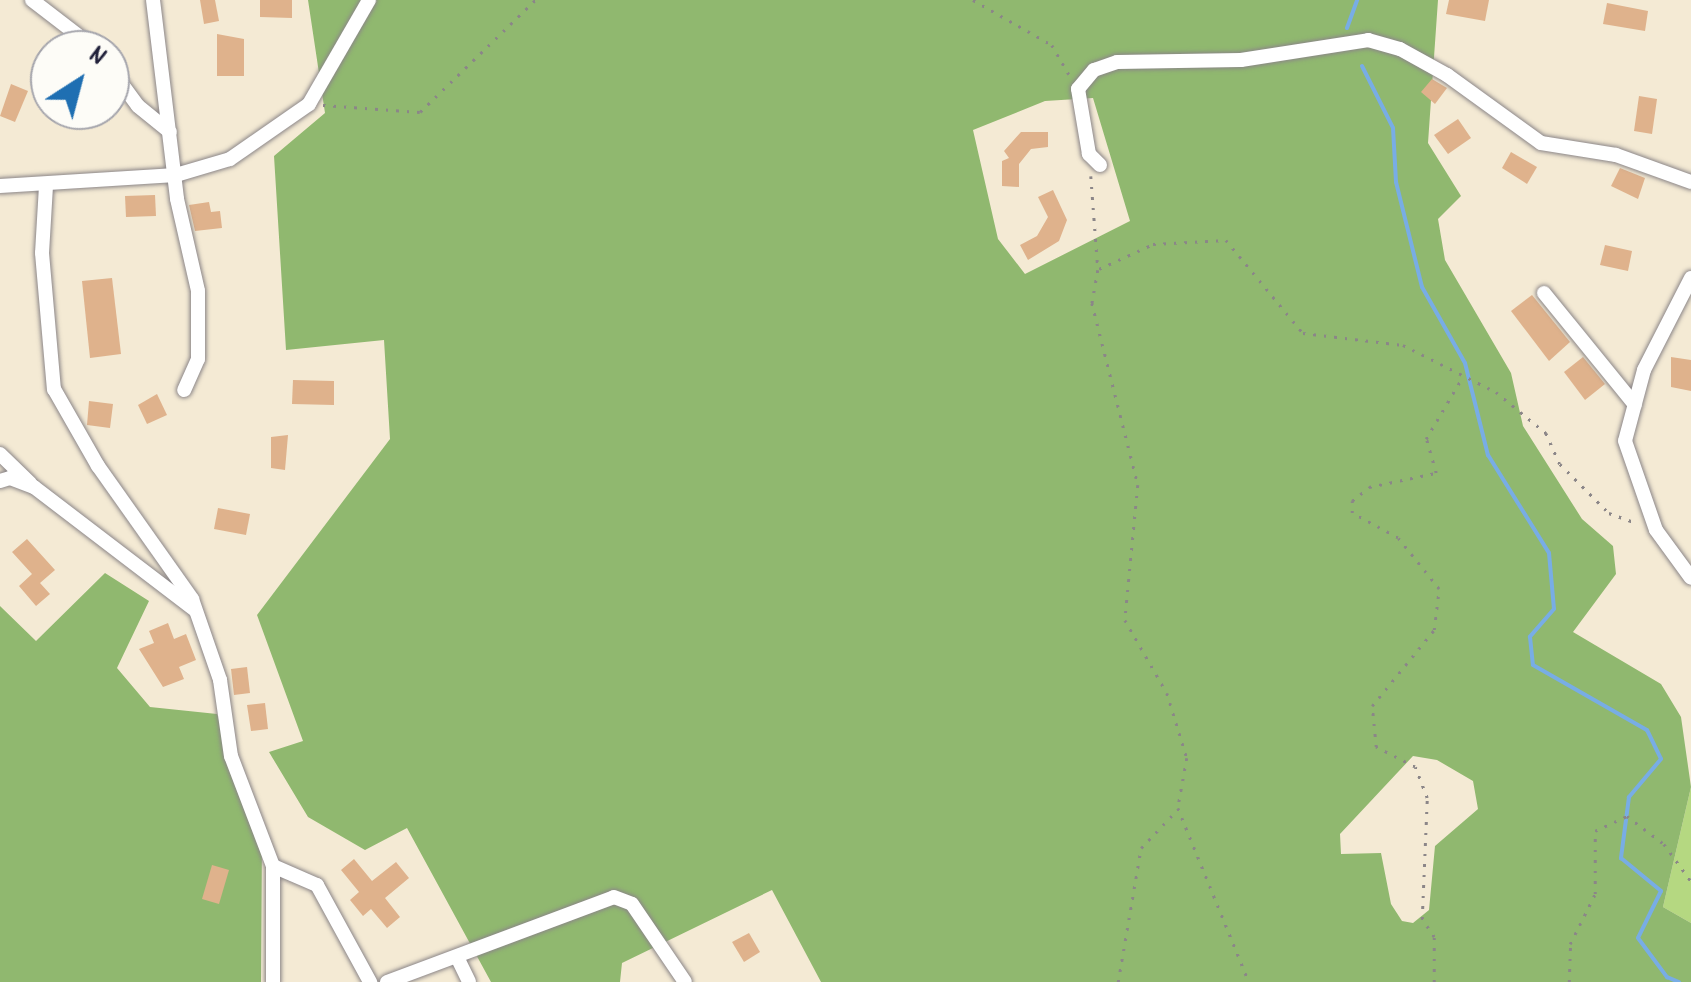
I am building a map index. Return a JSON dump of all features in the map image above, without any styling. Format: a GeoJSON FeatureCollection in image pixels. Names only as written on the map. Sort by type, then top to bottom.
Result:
{"type":"FeatureCollection","features":[{"type":"Feature","properties":{"kind":"street"},"geometry":{"type":"LineString","coordinates":[[32,0],[71,30]]}},
{"type":"Feature","properties":{"kind":"street"},"geometry":{"type":"LineString","coordinates":[[154,0],[176,175],[198,290],[198,359],[184,390]]}},
{"type":"Feature","properties":{"kind":"street"},"geometry":{"type":"LineString","coordinates":[[0,186],[176,175],[230,160],[309,104],[369,0]]}},
{"type":"Feature","properties":{"kind":"street"},"geometry":{"type":"LineString","coordinates":[[1094,160],[1078,88],[1094,70],[1116,62],[1241,60],[1368,40],[1400,49],[1446,76],[1541,143],[1616,155],[1691,182]]}},
{"type":"Feature","properties":{"kind":"street"},"geometry":{"type":"LineString","coordinates":[[130,95],[170,132]]}},
{"type":"Feature","properties":{"kind":"street"},"geometry":{"type":"LineString","coordinates":[[46,186],[42,253],[54,389],[98,466],[196,611],[220,680],[231,756],[273,866],[273,982]]}},
{"type":"Feature","properties":{"kind":"street"},"geometry":{"type":"LineString","coordinates":[[1691,278],[1644,370],[1625,442],[1656,530],[1691,578]]}},
{"type":"Feature","properties":{"kind":"street"},"geometry":{"type":"LineString","coordinates":[[1544,293],[1635,405]]}},
{"type":"Feature","properties":{"kind":"street"},"geometry":{"type":"LineString","coordinates":[[0,454],[34,487],[196,611]]}},
{"type":"Feature","properties":{"kind":"street"},"geometry":{"type":"LineString","coordinates":[[0,481],[10,478],[34,487]]}},
{"type":"Feature","properties":{"kind":"street"},"geometry":{"type":"LineString","coordinates":[[273,866],[317,885],[370,982]]}},
{"type":"Feature","properties":{"kind":"street"},"geometry":{"type":"LineString","coordinates":[[388,982],[458,959],[614,897],[632,904],[685,982]]}},
{"type":"Feature","properties":{"kind":"street"},"geometry":{"type":"LineString","coordinates":[[458,959],[469,982]]}},
{"type":"Feature","properties":{"kind":"path"},"geometry":{"type":"LineString","coordinates":[[309,104],[420,112],[536,0]]}},
{"type":"Feature","properties":{"kind":"path"},"geometry":{"type":"LineString","coordinates":[[973,0],[1052,45],[1078,88]]}},
{"type":"Feature","properties":{"kind":"path"},"geometry":{"type":"LineString","coordinates":[[1094,160],[1098,270],[1092,303],[1138,485],[1124,620],[1167,694],[1187,758],[1178,808],[1249,982]]}},
{"type":"Feature","properties":{"kind":"path"},"geometry":{"type":"LineString","coordinates":[[1098,270],[1153,244],[1226,240],[1303,333],[1403,345],[1517,406],[1546,434],[1560,464],[1608,513],[1656,530]]}},
{"type":"Feature","properties":{"kind":"path"},"geometry":{"type":"LineString","coordinates":[[1434,982],[1434,937],[1422,918],[1427,798],[1415,767],[1376,747],[1372,706],[1434,630],[1439,590],[1398,538],[1352,512],[1352,501],[1370,487],[1436,472],[1426,439],[1462,378]]}},
{"type":"Feature","properties":{"kind":"path"},"geometry":{"type":"LineString","coordinates":[[1118,982],[1141,848],[1178,808]]}},
{"type":"Feature","properties":{"kind":"path"},"geometry":{"type":"LineString","coordinates":[[1569,982],[1570,944],[1596,894],[1594,831],[1627,816],[1664,844],[1691,881]]}},
{"type":"Feature","properties":{"kind":"green space"},"geometry":{"type":"Polygon","coordinates":[[[308,0],[1438,0],[1428,143],[1461,196],[1438,219],[1445,260],[1511,373],[1523,426],[1582,519],[1613,546],[1616,574],[1573,632],[1661,684],[1681,717],[1691,787],[1663,907],[1691,923],[1691,982],[821,982],[772,890],[622,963],[620,982],[491,982],[407,828],[365,850],[308,817],[269,752],[303,741],[257,615],[390,439],[384,340],[286,350],[274,156],[325,113],[308,0]],[[1093,98],[1045,101],[973,130],[998,239],[1025,274],[1130,221],[1093,98]],[[1413,756],[1340,834],[1341,854],[1381,853],[1391,904],[1402,921],[1413,923],[1429,910],[1435,846],[1478,809],[1473,781],[1437,760],[1413,756]]]}},
{"type":"Feature","properties":{"kind":"green space"},"geometry":{"type":"Polygon","coordinates":[[[105,573],[149,601],[117,668],[150,707],[217,714],[262,839],[261,982],[0,982],[0,606],[36,641],[105,573]]]}},
{"type":"Feature","properties":{"kind":"green space"},"geometry":{"type":"Polygon","coordinates":[[[1691,787],[1691,923],[1663,907],[1691,787]]]}},
{"type":"Feature","properties":{"kind":"building"},"geometry":{"type":"Polygon","coordinates":[[[200,0],[215,0],[219,21],[204,24],[200,0]]]}},
{"type":"Feature","properties":{"kind":"building"},"geometry":{"type":"Polygon","coordinates":[[[260,0],[292,0],[292,18],[260,17],[260,0]]]}},
{"type":"Feature","properties":{"kind":"building"},"geometry":{"type":"Polygon","coordinates":[[[1449,0],[1489,0],[1485,21],[1446,14],[1449,0]]]}},
{"type":"Feature","properties":{"kind":"building"},"geometry":{"type":"Polygon","coordinates":[[[1607,3],[1648,11],[1645,31],[1603,24],[1607,3]]]}},
{"type":"Feature","properties":{"kind":"building"},"geometry":{"type":"Polygon","coordinates":[[[217,34],[244,39],[244,76],[217,76],[217,34]]]}},
{"type":"Feature","properties":{"kind":"building"},"geometry":{"type":"Polygon","coordinates":[[[1432,79],[1447,88],[1435,104],[1421,92],[1432,79]]]}},
{"type":"Feature","properties":{"kind":"building"},"geometry":{"type":"Polygon","coordinates":[[[11,84],[28,91],[15,122],[0,116],[11,84]]]}},
{"type":"Feature","properties":{"kind":"building"},"geometry":{"type":"Polygon","coordinates":[[[1639,96],[1657,99],[1652,134],[1634,131],[1639,96]]]}},
{"type":"Feature","properties":{"kind":"building"},"geometry":{"type":"Polygon","coordinates":[[[1458,119],[1471,138],[1448,154],[1434,135],[1458,119]]]}},
{"type":"Feature","properties":{"kind":"building"},"geometry":{"type":"Polygon","coordinates":[[[1021,132],[1048,132],[1048,147],[1031,149],[1019,164],[1019,187],[1002,186],[1002,161],[1009,158],[1004,151],[1021,132]]]}},
{"type":"Feature","properties":{"kind":"building"},"geometry":{"type":"Polygon","coordinates":[[[1511,152],[1537,167],[1527,184],[1502,168],[1511,152]]]}},
{"type":"Feature","properties":{"kind":"building"},"geometry":{"type":"Polygon","coordinates":[[[1620,168],[1645,178],[1638,199],[1611,186],[1620,168]]]}},
{"type":"Feature","properties":{"kind":"building"},"geometry":{"type":"Polygon","coordinates":[[[1053,190],[1067,220],[1059,241],[1028,260],[1020,245],[1037,236],[1048,217],[1038,197],[1053,190]]]}},
{"type":"Feature","properties":{"kind":"building"},"geometry":{"type":"Polygon","coordinates":[[[155,195],[156,216],[126,217],[125,196],[155,195]]]}},
{"type":"Feature","properties":{"kind":"building"},"geometry":{"type":"Polygon","coordinates":[[[209,202],[211,212],[220,211],[222,228],[195,231],[189,205],[209,202]]]}},
{"type":"Feature","properties":{"kind":"building"},"geometry":{"type":"Polygon","coordinates":[[[1605,245],[1632,251],[1628,271],[1600,265],[1605,245]]]}},
{"type":"Feature","properties":{"kind":"building"},"geometry":{"type":"Polygon","coordinates":[[[112,278],[121,354],[90,358],[82,281],[112,278]]]}},
{"type":"Feature","properties":{"kind":"building"},"geometry":{"type":"Polygon","coordinates":[[[1532,295],[1570,342],[1549,361],[1511,311],[1532,295]]]}},
{"type":"Feature","properties":{"kind":"building"},"geometry":{"type":"Polygon","coordinates":[[[1583,357],[1605,384],[1585,400],[1564,372],[1583,357]]]}},
{"type":"Feature","properties":{"kind":"building"},"geometry":{"type":"Polygon","coordinates":[[[1671,357],[1691,360],[1691,391],[1671,387],[1671,357]]]}},
{"type":"Feature","properties":{"kind":"building"},"geometry":{"type":"Polygon","coordinates":[[[293,380],[334,381],[334,405],[292,404],[293,380]]]}},
{"type":"Feature","properties":{"kind":"building"},"geometry":{"type":"Polygon","coordinates":[[[157,394],[167,415],[147,424],[138,405],[157,394]]]}},
{"type":"Feature","properties":{"kind":"building"},"geometry":{"type":"Polygon","coordinates":[[[89,401],[113,404],[110,428],[87,425],[89,401]]]}},
{"type":"Feature","properties":{"kind":"building"},"geometry":{"type":"Polygon","coordinates":[[[288,435],[285,470],[271,468],[271,437],[288,435]]]}},
{"type":"Feature","properties":{"kind":"building"},"geometry":{"type":"Polygon","coordinates":[[[218,508],[250,514],[246,535],[214,529],[218,508]]]}},
{"type":"Feature","properties":{"kind":"building"},"geometry":{"type":"Polygon","coordinates":[[[27,539],[55,570],[40,583],[50,594],[36,606],[19,586],[32,574],[12,552],[27,539]]]}},
{"type":"Feature","properties":{"kind":"building"},"geometry":{"type":"Polygon","coordinates":[[[168,623],[174,639],[186,634],[196,660],[179,667],[184,679],[163,687],[139,649],[154,643],[149,631],[168,623]]]}},
{"type":"Feature","properties":{"kind":"building"},"geometry":{"type":"Polygon","coordinates":[[[247,667],[250,693],[234,695],[231,669],[247,667]]]}},
{"type":"Feature","properties":{"kind":"building"},"geometry":{"type":"Polygon","coordinates":[[[265,703],[268,729],[251,731],[247,705],[265,703]]]}},
{"type":"Feature","properties":{"kind":"building"},"geometry":{"type":"Polygon","coordinates":[[[354,859],[372,881],[396,862],[409,878],[385,898],[400,917],[387,928],[371,909],[363,916],[350,900],[359,892],[341,870],[354,859]]]}},
{"type":"Feature","properties":{"kind":"building"},"geometry":{"type":"Polygon","coordinates":[[[212,865],[229,870],[219,904],[202,899],[212,865]]]}},
{"type":"Feature","properties":{"kind":"building"},"geometry":{"type":"Polygon","coordinates":[[[749,933],[760,952],[744,962],[732,942],[749,933]]]}},
{"type":"Feature","properties":{"kind":"waterway"},"geometry":{"type":"LineString","coordinates":[[1347,28],[1357,0]]}},
{"type":"Feature","properties":{"kind":"waterway"},"geometry":{"type":"LineString","coordinates":[[1362,66],[1393,128],[1396,182],[1422,287],[1465,363],[1488,455],[1549,553],[1554,609],[1530,637],[1533,665],[1647,730],[1661,759],[1629,797],[1621,858],[1661,891],[1638,938],[1667,977],[1679,982]]}}]}
